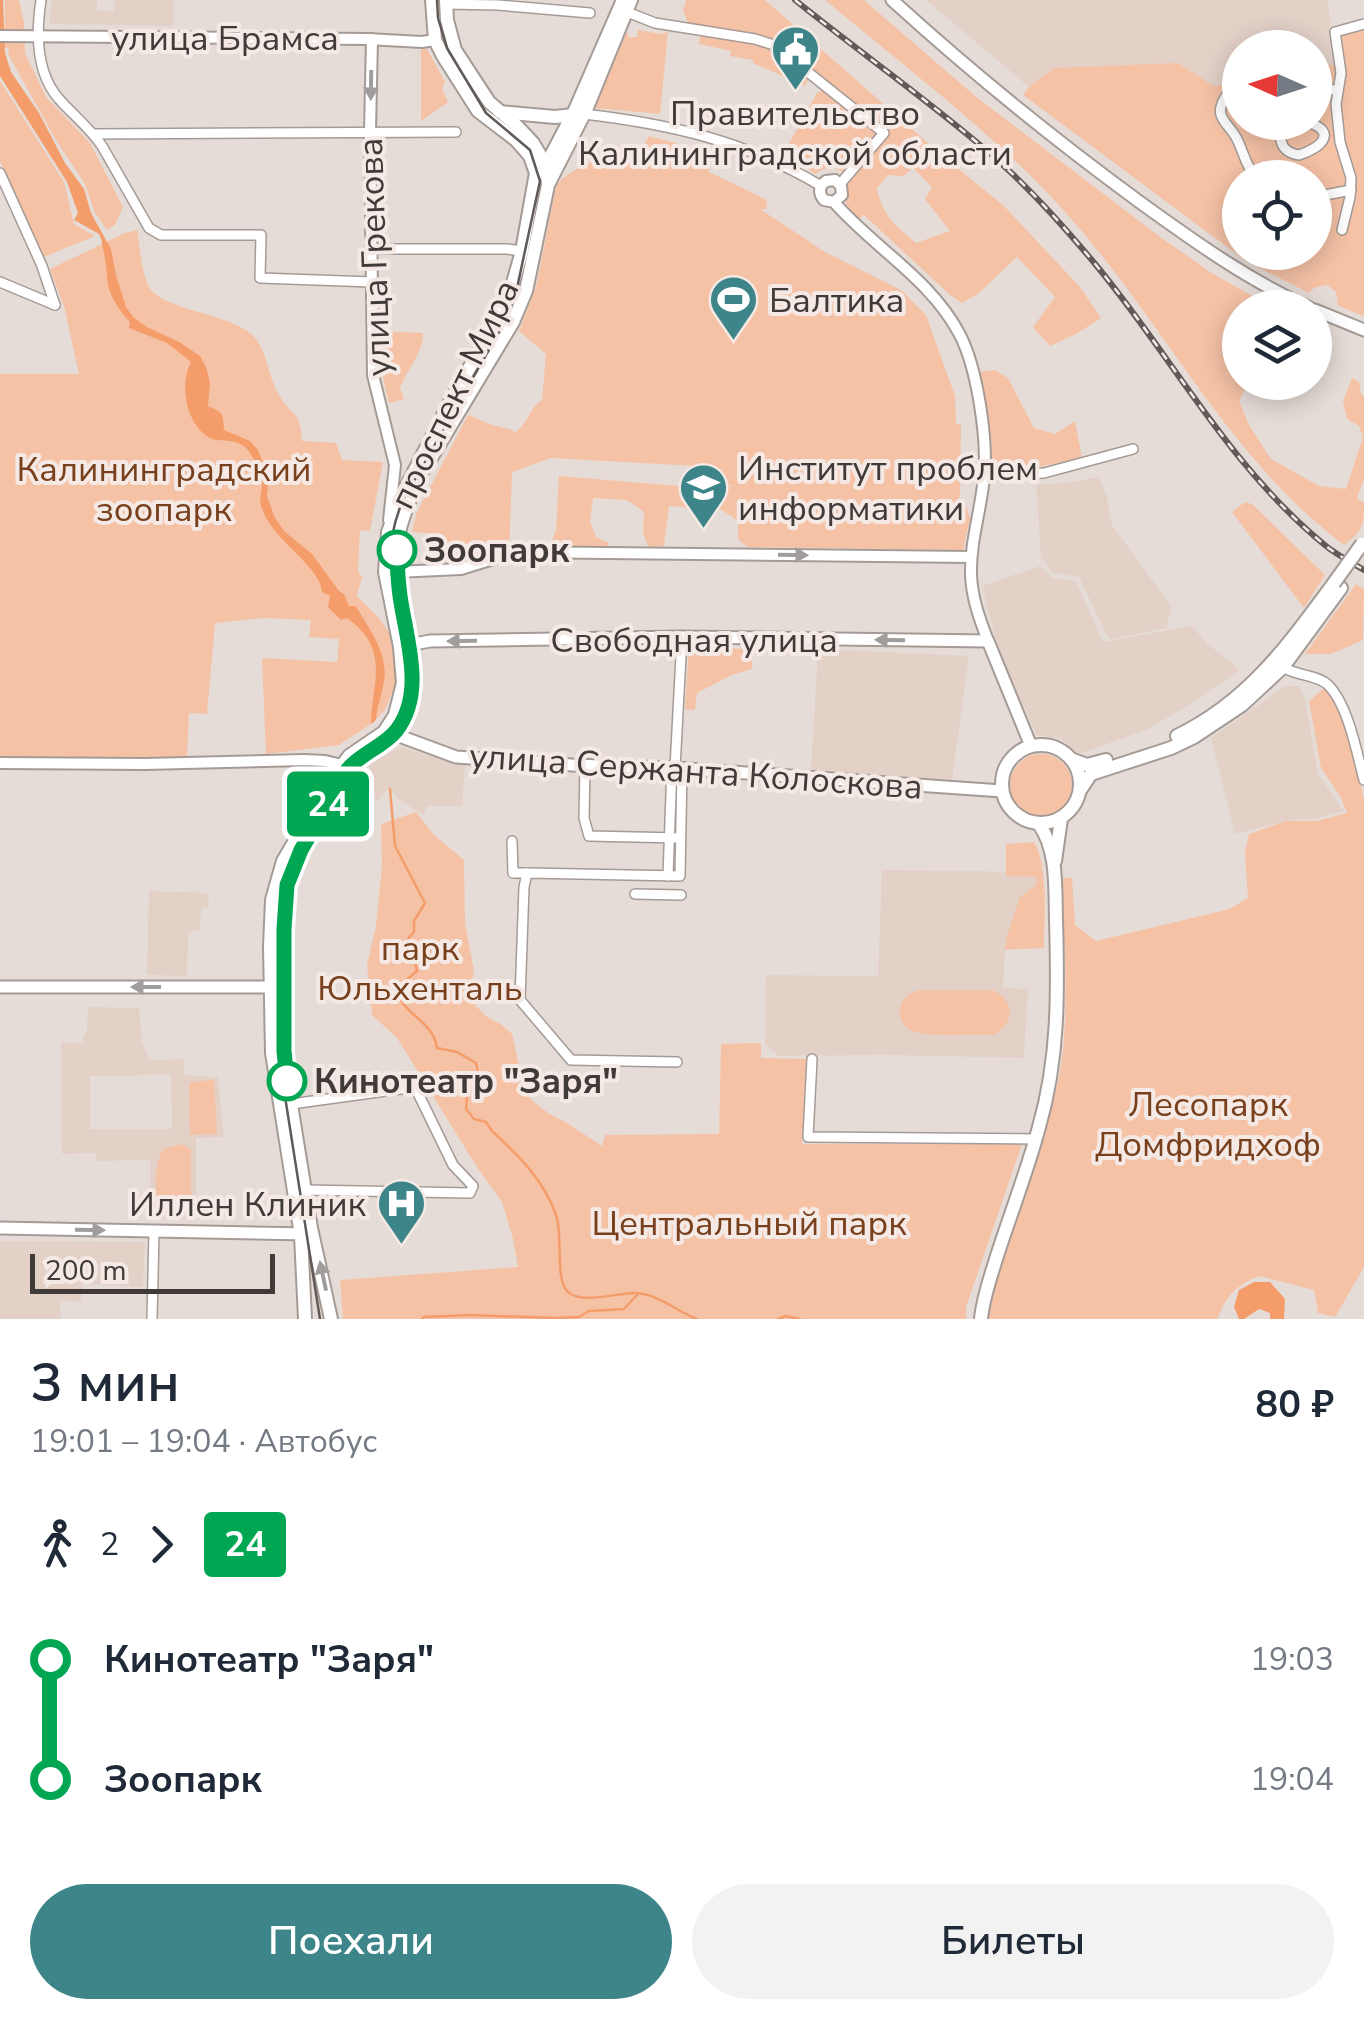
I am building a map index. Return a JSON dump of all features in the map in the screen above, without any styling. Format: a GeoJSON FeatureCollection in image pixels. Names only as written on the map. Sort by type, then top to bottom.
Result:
{"type":"FeatureCollection","features":[{"type":"Feature","properties":{"kind":"main road"},"geometry":{"type":"LineString","coordinates":[[892,0],[999,93],[1119,186],[1237,270],[1272,290]]}},
{"type":"Feature","properties":{"kind":"main road","name":"проспект Мира"},"geometry":{"type":"LineString","coordinates":[[391,572],[401,521],[411,497],[513,322],[526,290],[542,183],[530,156],[478,111],[442,56],[442,3]]}},
{"type":"Feature","properties":{"kind":"main road"},"geometry":{"type":"LineString","coordinates":[[542,183],[578,115],[625,6]]}},
{"type":"Feature","properties":{"kind":"main road","name":"проспект Мира"},"geometry":{"type":"LineString","coordinates":[[389,734],[403,684],[404,646],[388,532],[396,507],[511,290],[546,165],[534,143],[497,112],[442,38]]}},
{"type":"Feature","properties":{"kind":"main road"},"geometry":{"type":"LineString","coordinates":[[497,112],[578,115]]}},
{"type":"Feature","properties":{"kind":"main road"},"geometry":{"type":"LineString","coordinates":[[516,140],[534,143],[566,137]]}},
{"type":"Feature","properties":{"kind":"main road"},"geometry":{"type":"LineString","coordinates":[[546,165],[566,137]]}},
{"type":"Feature","properties":{"kind":"main road"},"geometry":{"type":"LineString","coordinates":[[1332,317],[1364,330]]}},
{"type":"Feature","properties":{"kind":"main road"},"geometry":{"type":"LineString","coordinates":[[1081,788],[1072,760],[1046,745],[1018,752],[1008,763],[1002,791],[1015,814],[1027,821],[1039,824],[1061,819],[1070,811],[1090,774],[1171,748],[1242,705],[1283,668],[1363,546]]}},
{"type":"Feature","properties":{"kind":"main road"},"geometry":{"type":"LineString","coordinates":[[1072,760],[1096,763],[1186,732],[1224,706],[1275,662],[1338,586]]}},
{"type":"Feature","properties":{"kind":"main road","name":"Свободная улица"},"geometry":{"type":"LineString","coordinates":[[404,646],[430,642],[682,638],[988,642]]}},
{"type":"Feature","properties":{"kind":"main road"},"geometry":{"type":"LineString","coordinates":[[988,642],[1031,746]]}},
{"type":"Feature","properties":{"kind":"main road"},"geometry":{"type":"LineString","coordinates":[[305,1319],[304,1190],[284,1051],[270,923],[272,900],[277,876],[294,839],[348,761],[389,734]]}},
{"type":"Feature","properties":{"kind":"main road","name":"улица Сержанта Колоскова"},"geometry":{"type":"LineString","coordinates":[[389,734],[456,758],[676,768],[1002,791]]}},
{"type":"Feature","properties":{"kind":"main road"},"geometry":{"type":"LineString","coordinates":[[1054,862],[1061,819]]}},
{"type":"Feature","properties":{"kind":"main road"},"geometry":{"type":"LineString","coordinates":[[980,1319],[1036,1140],[1056,1042],[1054,862],[1048,836],[1039,824]]}},
{"type":"Feature","properties":{"kind":"main road"},"geometry":{"type":"LineString","coordinates":[[0,987],[278,987]]}},
{"type":"Feature","properties":{"kind":"main road"},"geometry":{"type":"LineString","coordinates":[[278,987],[272,1053],[307,1234],[331,1319]]}},
{"type":"Feature","properties":{"kind":"main road"},"geometry":{"type":"LineString","coordinates":[[0,1228],[307,1234]]}},
{"type":"Feature","properties":{"kind":"street"},"geometry":{"type":"LineString","coordinates":[[41,0],[39,57],[43,71],[56,96],[94,134],[154,232],[261,235],[260,278],[372,282]]}},
{"type":"Feature","properties":{"kind":"street"},"geometry":{"type":"LineString","coordinates":[[442,3],[590,13]]}},
{"type":"Feature","properties":{"kind":"street"},"geometry":{"type":"LineString","coordinates":[[625,6],[655,23],[774,45],[884,133],[840,184]]}},
{"type":"Feature","properties":{"kind":"street"},"geometry":{"type":"LineString","coordinates":[[1342,230],[1351,190],[1336,104],[1341,73],[1336,32],[1364,24]]}},
{"type":"Feature","properties":{"kind":"street","name":"улица Брамса"},"geometry":{"type":"LineString","coordinates":[[0,36],[422,42],[442,38]]}},
{"type":"Feature","properties":{"kind":"street","name":"улица Грекова"},"geometry":{"type":"LineString","coordinates":[[372,39],[374,375],[396,465],[388,532]]}},
{"type":"Feature","properties":{"kind":"street"},"geometry":{"type":"LineString","coordinates":[[1332,90],[1338,92]]}},
{"type":"Feature","properties":{"kind":"street"},"geometry":{"type":"LineString","coordinates":[[578,115],[659,124],[711,137],[772,158],[821,186]]}},
{"type":"Feature","properties":{"kind":"street"},"geometry":{"type":"LineString","coordinates":[[94,134],[456,132]]}},
{"type":"Feature","properties":{"kind":"street"},"geometry":{"type":"LineString","coordinates":[[1332,133],[1339,132]]}},
{"type":"Feature","properties":{"kind":"street"},"geometry":{"type":"LineString","coordinates":[[1280,140],[1286,151],[1303,154],[1322,140]]}},
{"type":"Feature","properties":{"kind":"street"},"geometry":{"type":"LineString","coordinates":[[0,173],[55,305],[0,282]]}},
{"type":"Feature","properties":{"kind":"street"},"geometry":{"type":"LineString","coordinates":[[840,184],[830,180],[821,186],[824,200],[834,202],[925,286],[961,337],[976,387],[985,449],[971,557],[973,596],[988,642]]}},
{"type":"Feature","properties":{"kind":"street"},"geometry":{"type":"LineString","coordinates":[[834,202],[842,195],[840,184]]}},
{"type":"Feature","properties":{"kind":"street"},"geometry":{"type":"LineString","coordinates":[[1332,194],[1351,190]]}},
{"type":"Feature","properties":{"kind":"street"},"geometry":{"type":"LineString","coordinates":[[373,249],[522,252]]}},
{"type":"Feature","properties":{"kind":"street"},"geometry":{"type":"LineString","coordinates":[[984,476],[1044,474],[1133,450]]}},
{"type":"Feature","properties":{"kind":"street"},"geometry":{"type":"LineString","coordinates":[[391,572],[461,569],[516,552],[971,557]]}},
{"type":"Feature","properties":{"kind":"street"},"geometry":{"type":"LineString","coordinates":[[512,841],[513,873],[680,876],[675,838],[682,638]]}},
{"type":"Feature","properties":{"kind":"street"},"geometry":{"type":"LineString","coordinates":[[1283,668],[1316,678],[1334,693],[1350,726],[1364,780]]}},
{"type":"Feature","properties":{"kind":"street"},"geometry":{"type":"LineString","coordinates":[[0,762],[348,761]]}},
{"type":"Feature","properties":{"kind":"street"},"geometry":{"type":"LineString","coordinates":[[585,765],[584,818],[589,836],[675,838]]}},
{"type":"Feature","properties":{"kind":"street"},"geometry":{"type":"LineString","coordinates":[[526,873],[520,1000],[572,1060],[677,1062]]}},
{"type":"Feature","properties":{"kind":"street"},"geometry":{"type":"LineString","coordinates":[[634,894],[681,895]]}},
{"type":"Feature","properties":{"kind":"street"},"geometry":{"type":"LineString","coordinates":[[812,1059],[808,1137],[1036,1140]]}},
{"type":"Feature","properties":{"kind":"street"},"geometry":{"type":"LineString","coordinates":[[291,1104],[415,1088],[453,1164],[473,1186],[470,1193],[304,1190]]}},
{"type":"Feature","properties":{"kind":"street"},"geometry":{"type":"LineString","coordinates":[[152,1319],[154,1231]]}},
{"type":"Feature","properties":{"kind":"shaded area"},"geometry":{"type":"Polygon","coordinates":[[[0,0],[5,53],[11,72],[84,189],[91,213],[111,249],[126,307],[147,327],[200,356],[210,383],[208,406],[221,414],[224,430],[250,441],[258,450],[269,478],[267,496],[275,518],[285,532],[312,554],[349,606],[356,606],[376,641],[385,671],[376,720],[371,724],[376,666],[369,642],[347,618],[341,620],[328,607],[330,596],[322,592],[313,572],[266,518],[260,503],[261,479],[249,451],[237,442],[210,438],[195,424],[185,392],[191,362],[167,343],[129,328],[130,322],[109,289],[105,250],[99,234],[74,220],[78,213],[67,182],[0,76],[0,0]]]}},
{"type":"Feature","properties":{"kind":"shaded area"},"geometry":{"type":"Polygon","coordinates":[[[52,0],[97,0],[97,11],[114,11],[115,0],[174,0],[173,26],[49,24],[52,0]]]}},
{"type":"Feature","properties":{"kind":"shaded area"},"geometry":{"type":"Polygon","coordinates":[[[926,0],[1328,0],[1331,30],[1222,30],[1222,85],[1215,88],[1054,68],[1029,87],[926,0]]]}},
{"type":"Feature","properties":{"kind":"shaded area"},"geometry":{"type":"Polygon","coordinates":[[[1099,477],[1112,525],[1171,606],[1167,628],[1111,639],[1079,577],[1053,573],[1041,557],[1036,485],[1099,477]]]}},
{"type":"Feature","properties":{"kind":"shaded area"},"geometry":{"type":"Polygon","coordinates":[[[1040,566],[1052,578],[1076,581],[1103,642],[1192,626],[1240,670],[1146,730],[1079,754],[1060,738],[1037,736],[999,652],[982,586],[1040,566]]]}},
{"type":"Feature","properties":{"kind":"shaded area"},"geometry":{"type":"Polygon","coordinates":[[[818,649],[969,656],[952,780],[811,770],[818,649]]]}},
{"type":"Feature","properties":{"kind":"shaded area"},"geometry":{"type":"Polygon","coordinates":[[[1285,686],[1299,686],[1305,699],[1318,774],[1344,811],[1235,834],[1211,738],[1285,686]]]}},
{"type":"Feature","properties":{"kind":"shaded area"},"geometry":{"type":"Polygon","coordinates":[[[400,747],[465,765],[462,806],[427,806],[423,815],[396,797],[391,788],[376,802],[369,763],[400,747]]]}},
{"type":"Feature","properties":{"kind":"shaded area"},"geometry":{"type":"Polygon","coordinates":[[[882,870],[1041,872],[1044,948],[1005,950],[1003,988],[1028,989],[1024,1058],[778,1056],[765,1044],[766,975],[878,976],[882,870]]]}},
{"type":"Feature","properties":{"kind":"shaded area"},"geometry":{"type":"Polygon","coordinates":[[[149,891],[209,893],[199,931],[188,932],[187,976],[147,975],[149,891]]]}},
{"type":"Feature","properties":{"kind":"shaded area"},"geometry":{"type":"Polygon","coordinates":[[[88,1007],[139,1008],[142,1042],[149,1060],[185,1059],[183,1075],[218,1077],[224,1137],[196,1138],[196,1219],[151,1218],[150,1160],[97,1161],[95,1153],[62,1154],[61,1043],[83,1043],[88,1007]],[[171,1075],[90,1076],[90,1129],[172,1129],[171,1075]]]}},
{"type":"Feature","properties":{"kind":"shaded area"},"geometry":{"type":"Polygon","coordinates":[[[0,1241],[145,1242],[143,1287],[83,1284],[81,1302],[60,1300],[61,1319],[0,1319],[0,1241]]]}},
{"type":"Feature","properties":{"kind":"shaded area"},"geometry":{"type":"Polygon","coordinates":[[[1254,1282],[1270,1282],[1285,1299],[1284,1319],[1270,1319],[1270,1313],[1259,1309],[1239,1319],[1234,1307],[1239,1290],[1254,1282]]]}},
{"type":"Feature","properties":{"kind":"green space"},"geometry":{"type":"Polygon","coordinates":[[[5,0],[19,0],[25,53],[46,97],[90,143],[123,207],[115,225],[107,230],[8,48],[0,47],[5,0]]]}},
{"type":"Feature","properties":{"kind":"green space"},"geometry":{"type":"Polygon","coordinates":[[[686,0],[765,0],[1004,206],[1080,287],[1101,318],[1050,346],[1033,327],[1055,297],[1017,257],[979,293],[962,303],[950,295],[864,215],[857,220],[846,206],[848,180],[887,129],[778,41],[690,27],[683,11],[686,0]],[[913,168],[903,176],[888,175],[877,188],[891,219],[916,243],[950,231],[925,199],[932,187],[913,168]]]}},
{"type":"Feature","properties":{"kind":"green space"},"geometry":{"type":"Polygon","coordinates":[[[825,0],[864,0],[975,96],[1159,236],[1242,290],[1222,290],[1222,400],[1240,400],[1249,425],[1271,459],[1319,486],[1346,489],[1363,437],[1359,426],[1347,419],[1343,401],[1352,378],[1359,382],[1364,396],[1364,479],[1357,498],[1364,503],[1364,511],[1355,536],[1344,545],[1268,475],[1080,229],[1021,167],[825,0]]]}},
{"type":"Feature","properties":{"kind":"green space"},"geometry":{"type":"Polygon","coordinates":[[[1364,26],[1364,316],[1338,306],[1336,292],[1327,285],[1303,290],[1264,270],[1332,270],[1332,160],[1222,160],[1222,243],[1023,95],[1054,68],[1178,63],[1215,87],[1222,84],[1222,140],[1332,140],[1332,65],[1342,64],[1339,35],[1364,26]]]}},
{"type":"Feature","properties":{"kind":"green space"},"geometry":{"type":"Polygon","coordinates":[[[627,30],[628,37],[637,37],[638,30],[668,32],[660,114],[595,108],[627,30]]]}},
{"type":"Feature","properties":{"kind":"green space"},"geometry":{"type":"Polygon","coordinates":[[[700,36],[763,45],[810,76],[805,86],[753,60],[730,56],[731,51],[699,44],[700,36]]]}},
{"type":"Feature","properties":{"kind":"green space"},"geometry":{"type":"Polygon","coordinates":[[[421,49],[427,49],[445,82],[442,89],[448,102],[421,121],[421,49]]]}},
{"type":"Feature","properties":{"kind":"green space"},"geometry":{"type":"Polygon","coordinates":[[[0,81],[64,182],[74,224],[95,236],[44,257],[0,161],[0,81]]]}},
{"type":"Feature","properties":{"kind":"green space"},"geometry":{"type":"Polygon","coordinates":[[[826,89],[877,132],[844,174],[830,168],[815,174],[785,151],[817,93],[826,89]]]}},
{"type":"Feature","properties":{"kind":"green space","name":"Балтика"},"geometry":{"type":"Polygon","coordinates":[[[649,136],[708,152],[709,172],[767,200],[766,209],[760,209],[825,252],[901,290],[926,315],[955,396],[956,424],[961,425],[960,493],[956,509],[966,506],[970,518],[963,550],[747,547],[738,539],[738,521],[722,510],[669,506],[664,546],[648,547],[643,532],[644,512],[627,500],[593,498],[590,521],[596,537],[609,543],[605,549],[550,546],[556,530],[559,476],[679,486],[699,475],[734,487],[696,466],[551,458],[512,472],[509,554],[427,572],[428,533],[412,532],[416,514],[467,417],[514,433],[542,400],[546,354],[519,331],[536,287],[556,186],[573,171],[598,160],[616,156],[637,158],[649,136]]]}},
{"type":"Feature","properties":{"kind":"green space","name":"Калининградский зоопарк"},"geometry":{"type":"Polygon","coordinates":[[[137,230],[143,270],[151,290],[170,302],[240,327],[256,339],[275,387],[298,418],[302,441],[336,443],[342,460],[383,462],[370,531],[360,530],[358,571],[362,577],[357,596],[391,635],[395,685],[385,710],[339,745],[266,754],[262,658],[337,662],[339,639],[309,637],[311,620],[263,618],[215,623],[207,714],[189,713],[187,757],[0,757],[0,374],[79,374],[64,306],[50,269],[137,230]]]}},
{"type":"Feature","properties":{"kind":"green space"},"geometry":{"type":"Polygon","coordinates":[[[380,331],[423,333],[418,354],[400,388],[404,399],[389,403],[381,368],[380,331]]]}},
{"type":"Feature","properties":{"kind":"green space"},"geometry":{"type":"Polygon","coordinates":[[[995,370],[1008,378],[1034,428],[1055,434],[1075,421],[1082,458],[988,472],[992,444],[980,372],[995,370]]]}},
{"type":"Feature","properties":{"kind":"green space"},"geometry":{"type":"Polygon","coordinates":[[[1245,502],[1252,504],[1325,575],[1304,608],[1232,512],[1245,502]]]}},
{"type":"Feature","properties":{"kind":"green space"},"geometry":{"type":"Polygon","coordinates":[[[1356,584],[1364,589],[1363,640],[1331,654],[1305,654],[1356,584]]]}},
{"type":"Feature","properties":{"kind":"green space"},"geometry":{"type":"Polygon","coordinates":[[[689,647],[752,649],[752,669],[697,693],[695,710],[685,709],[689,647]]]}},
{"type":"Feature","properties":{"kind":"green space","name":"Лесопарк Домфридхоф"},"geometry":{"type":"Polygon","coordinates":[[[1325,687],[1347,726],[1364,799],[1364,1267],[1335,1317],[1318,1313],[1314,1290],[1259,1276],[1233,1292],[1218,1319],[988,1319],[1002,1258],[1042,1138],[1063,1054],[1062,878],[1072,878],[1075,925],[1096,941],[1230,909],[1248,898],[1245,853],[1249,834],[1286,821],[1317,821],[1347,813],[1321,768],[1309,701],[1325,687]]]}},
{"type":"Feature","properties":{"kind":"green space"},"geometry":{"type":"Polygon","coordinates":[[[1041,754],[1063,763],[1072,785],[1063,807],[1041,816],[1019,807],[1010,785],[1019,763],[1041,754]]]}},
{"type":"Feature","properties":{"kind":"green space","name":"Центральный парк"},"geometry":{"type":"Polygon","coordinates":[[[416,812],[434,835],[464,860],[465,923],[474,971],[470,988],[475,1005],[512,1034],[530,1099],[602,1146],[605,1135],[719,1134],[721,1044],[761,1043],[761,1058],[806,1059],[802,1144],[1022,1144],[966,1307],[966,1319],[343,1319],[340,1280],[518,1267],[502,1202],[397,1038],[372,1015],[367,965],[376,926],[382,865],[381,824],[416,812]]]}},
{"type":"Feature","properties":{"kind":"green space"},"geometry":{"type":"Polygon","coordinates":[[[1034,842],[1044,879],[1044,948],[1005,949],[1020,897],[1036,885],[1037,877],[1006,876],[1006,844],[1034,842]]]}},
{"type":"Feature","properties":{"kind":"green space"},"geometry":{"type":"Polygon","coordinates":[[[920,990],[992,990],[1005,999],[1009,1019],[993,1035],[919,1033],[905,1025],[900,1012],[905,998],[920,990]]]}},
{"type":"Feature","properties":{"kind":"green space"},"geometry":{"type":"Polygon","coordinates":[[[214,1080],[217,1134],[190,1135],[189,1082],[214,1080]]]}},
{"type":"Feature","properties":{"kind":"green space"},"geometry":{"type":"Polygon","coordinates":[[[181,1144],[191,1149],[191,1208],[174,1217],[162,1213],[159,1206],[156,1173],[163,1149],[181,1144]]]}},
{"type":"Feature","properties":{"kind":"waterway"},"geometry":{"type":"LineString","coordinates":[[103,242],[108,268]]}},
{"type":"Feature","properties":{"kind":"waterway"},"geometry":{"type":"LineString","coordinates":[[390,789],[395,846],[425,903],[406,945],[407,956],[415,962],[417,971],[401,986],[400,996],[429,1030],[437,1048],[457,1052],[476,1063],[480,1083],[467,1096],[466,1109],[474,1119],[486,1122],[545,1190],[558,1223],[563,1285],[580,1297],[642,1294],[697,1319]]}},
{"type":"Feature","properties":{"kind":"waterway"},"geometry":{"type":"LineString","coordinates":[[422,1319],[470,1315],[579,1317],[589,1311],[624,1309],[637,1295]]}},
{"type":"Feature","properties":{"kind":"waterway"},"geometry":{"type":"LineString","coordinates":[[778,1319],[799,1319]]}},
{"type":"Feature","properties":{"kind":"tram line"},"geometry":{"type":"LineString","coordinates":[[320,1319],[278,1052],[277,902],[285,866],[345,763],[386,733],[397,718],[405,672],[391,586],[395,523],[403,500],[501,329],[517,288],[540,181],[530,150],[486,113],[447,48],[437,0]]}},
{"type":"Feature","properties":{"kind":"railway"},"geometry":{"type":"LineString","coordinates":[[795,0],[963,130],[1029,191],[1096,265],[1260,482],[1326,546],[1364,570]]}},
{"type":"Feature","properties":{"kind":"bus line","name":"24"},"geometry":{"type":"LineString","coordinates":[[287,1081],[287,885],[301,850],[348,769],[394,734],[409,703],[410,657],[397,550]]}},
{"type":"Feature","properties":{"kind":"place","name":"Правительство Калининградской области"},"geometry":{"type":"Point","coordinates":[795,92]}},
{"type":"Feature","properties":{"kind":"place","name":"Балтика"},"geometry":{"type":"Point","coordinates":[734,342]}},
{"type":"Feature","properties":{"kind":"place","name":"Институт проблем информатики"},"geometry":{"type":"Point","coordinates":[703,530]}},
{"type":"Feature","properties":{"kind":"place","name":"Зоопарк"},"geometry":{"type":"Point","coordinates":[397,550]}},
{"type":"Feature","properties":{"kind":"place","name":"Кинотеатр \"Заря\""},"geometry":{"type":"Point","coordinates":[287,1081]}},
{"type":"Feature","properties":{"kind":"place","name":"Иллен Клиник"},"geometry":{"type":"Point","coordinates":[401,1246]}},
{"type":"Feature","properties":{"kind":"park label","name":"парк Юльхенталь"},"geometry":{"type":"Point","coordinates":[420,968]}}]}
